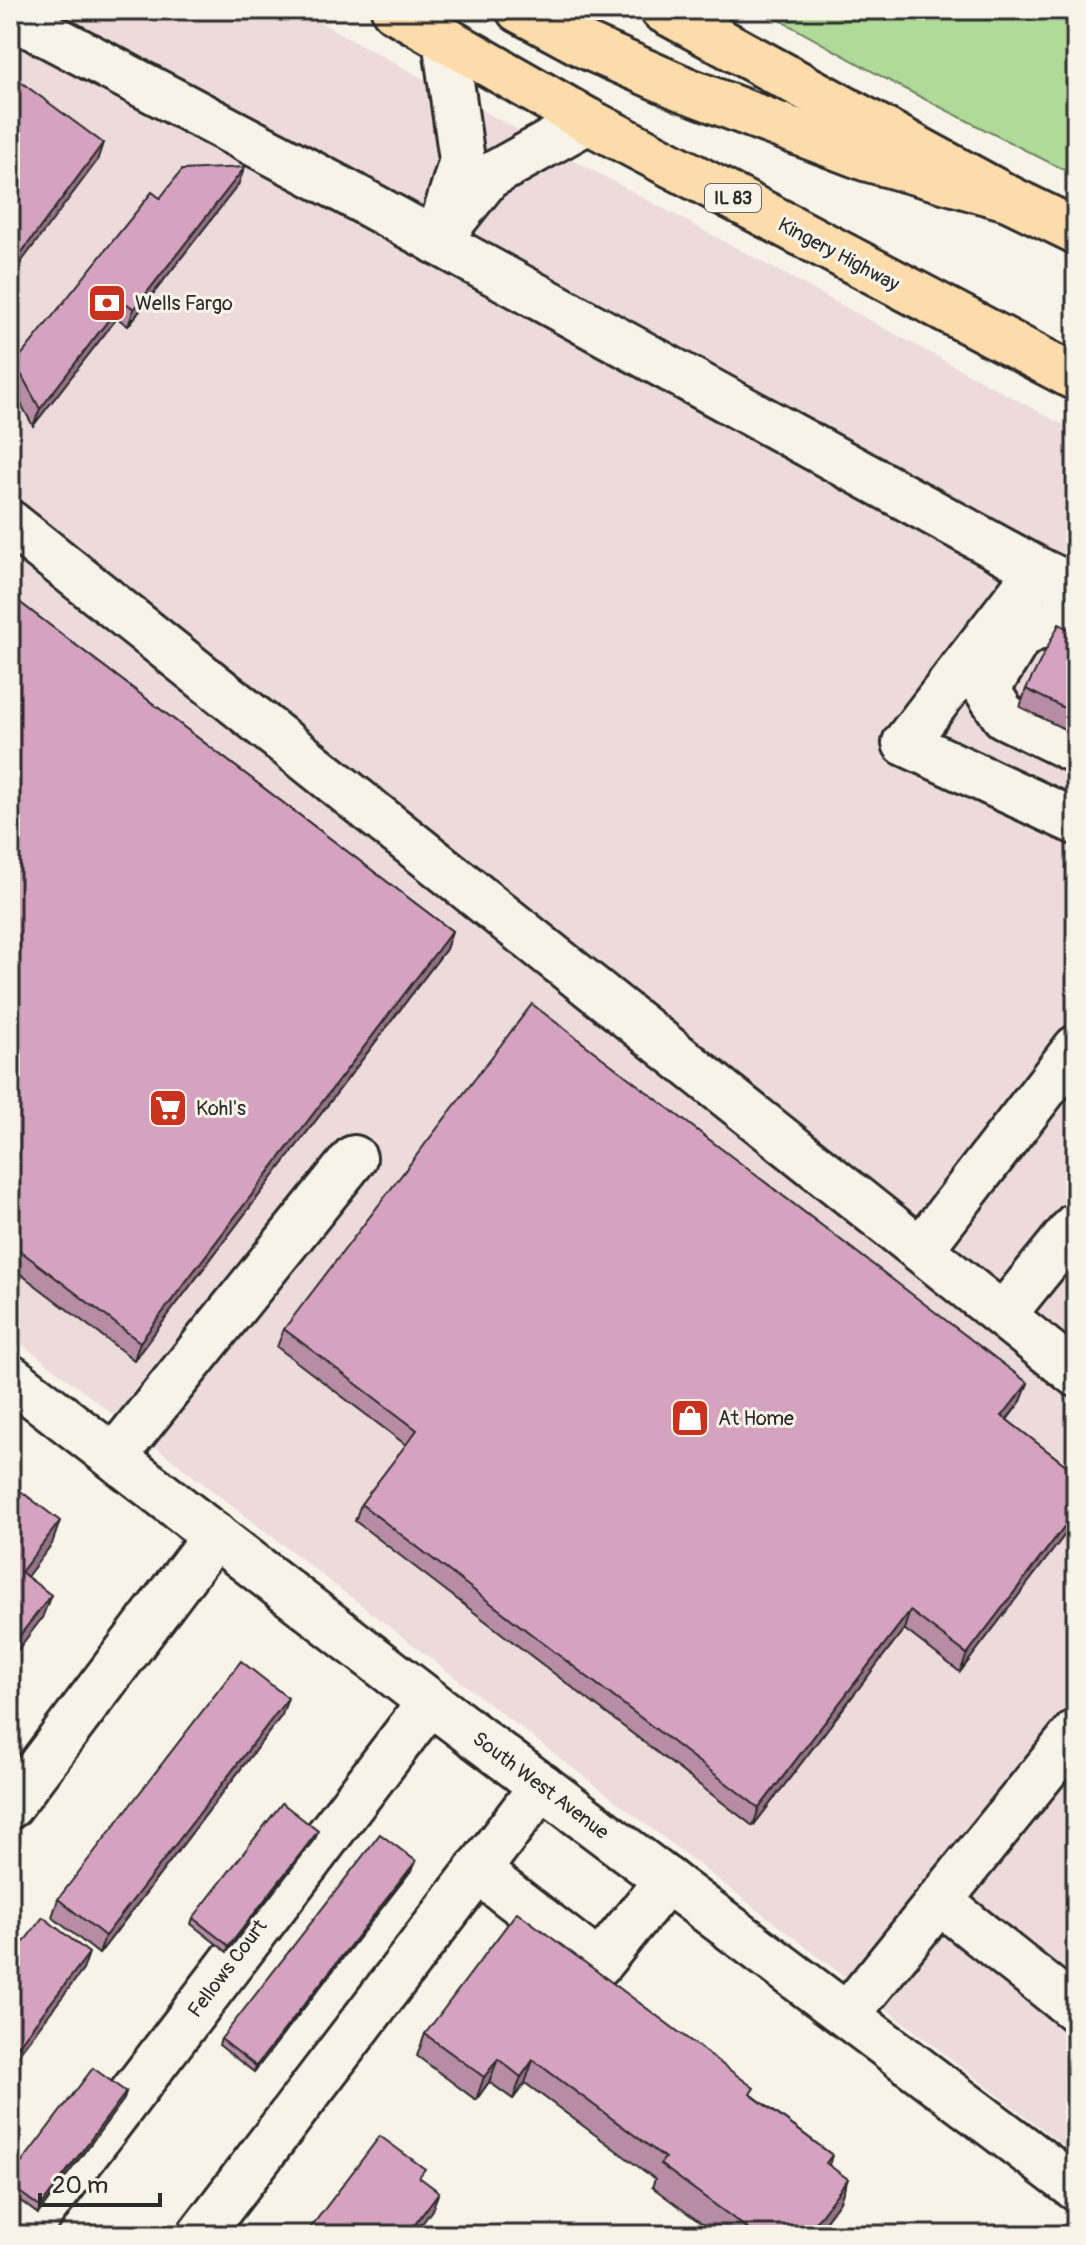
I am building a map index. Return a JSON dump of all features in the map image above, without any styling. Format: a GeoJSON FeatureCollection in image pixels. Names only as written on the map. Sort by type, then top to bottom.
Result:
{"type":"FeatureCollection","features":[{"type":"Feature","properties":{"kind":"highway","name":"Kingery Highway"},"geometry":{"type":"LineString","coordinates":[[394,10],[588,121],[1076,378]]}},
{"type":"Feature","properties":{"kind":"highway"},"geometry":{"type":"LineString","coordinates":[[519,10],[584,45],[684,89],[865,158],[1008,198]]}},
{"type":"Feature","properties":{"kind":"highway"},"geometry":{"type":"LineString","coordinates":[[663,10],[1008,198],[1076,231]]}},
{"type":"Feature","properties":{"kind":"street"},"geometry":{"type":"LineString","coordinates":[[10,15],[437,242],[1057,579],[905,743],[1076,822]]}},
{"type":"Feature","properties":{"kind":"street"},"geometry":{"type":"LineString","coordinates":[[437,242],[462,160],[445,39]]}},
{"type":"Feature","properties":{"kind":"street"},"geometry":{"type":"LineString","coordinates":[[437,242],[488,177],[588,121]]}},
{"type":"Feature","properties":{"kind":"street"},"geometry":{"type":"LineString","coordinates":[[10,523],[1076,1374]]}},
{"type":"Feature","properties":{"kind":"street"},"geometry":{"type":"LineString","coordinates":[[1076,623],[1059,615],[1019,637],[987,690],[1004,716],[1076,751]]}},
{"type":"Feature","properties":{"kind":"street"},"geometry":{"type":"LineString","coordinates":[[921,1249],[1076,1048]]}},
{"type":"Feature","properties":{"kind":"street"},"geometry":{"type":"LineString","coordinates":[[114,1457],[354,1158]]}},
{"type":"Feature","properties":{"kind":"street"},"geometry":{"type":"LineString","coordinates":[[1003,1315],[1076,1225]]}},
{"type":"Feature","properties":{"kind":"street","name":"South West Avenue"},"geometry":{"type":"LineString","coordinates":[[10,1377],[430,1702],[667,1880],[847,2015],[1071,2173]]}},
{"type":"Feature","properties":{"kind":"street"},"geometry":{"type":"LineString","coordinates":[[10,1806],[215,1535]]}},
{"type":"Feature","properties":{"kind":"street","name":"Fellows Court"},"geometry":{"type":"LineString","coordinates":[[24,2235],[430,1702]]}},
{"type":"Feature","properties":{"kind":"street"},"geometry":{"type":"LineString","coordinates":[[847,2015],[1076,1732]]}},
{"type":"Feature","properties":{"kind":"street"},"geometry":{"type":"LineString","coordinates":[[200,2235],[542,1786]]}},
{"type":"Feature","properties":{"kind":"street"},"geometry":{"type":"LineString","coordinates":[[477,1870],[599,1964],[667,1880]]}},
{"type":"Feature","properties":{"kind":"street"},"geometry":{"type":"LineString","coordinates":[[939,1901],[1076,2010]]}},
{"type":"Feature","properties":{"kind":"shaded area"},"geometry":{"type":"Polygon","coordinates":[[[10,10],[297,10],[1076,432],[1076,2155],[10,1335],[10,10]]]}},
{"type":"Feature","properties":{"kind":"green space"},"geometry":{"type":"Polygon","coordinates":[[[762,10],[1076,10],[1076,176],[897,85],[762,10]]]}},
{"type":"Feature","properties":{"kind":"building"},"geometry":{"type":"Polygon","coordinates":[[[10,74],[103,143],[10,268],[10,74]]]}},
{"type":"Feature","properties":{"kind":"building","name":"Wells Fargo"},"geometry":{"type":"Polygon","coordinates":[[[245,167],[134,309],[123,301],[40,409],[15,363],[152,192],[160,198],[182,170],[245,167]]]}},
{"type":"Feature","properties":{"kind":"building","name":"Kohl's"},"geometry":{"type":"Polygon","coordinates":[[[10,595],[452,931],[140,1342],[10,1243],[10,595]]]}},
{"type":"Feature","properties":{"kind":"building"},"geometry":{"type":"Polygon","coordinates":[[[1059,624],[1076,633],[1076,714],[1026,689],[1059,624]]]}},
{"type":"Feature","properties":{"kind":"building","name":"At Home"},"geometry":{"type":"Polygon","coordinates":[[[532,1004],[1028,1383],[1002,1416],[1076,1473],[1076,1511],[967,1654],[910,1611],[759,1808],[361,1504],[417,1430],[284,1329],[532,1004]]]}},
{"type":"Feature","properties":{"kind":"building"},"geometry":{"type":"Polygon","coordinates":[[[10,1483],[60,1521],[21,1572],[51,1595],[10,1648],[10,1483]]]}},
{"type":"Feature","properties":{"kind":"building"},"geometry":{"type":"Polygon","coordinates":[[[241,1661],[288,1698],[105,1936],[58,1899],[241,1661]]]}},
{"type":"Feature","properties":{"kind":"building"},"geometry":{"type":"Polygon","coordinates":[[[282,1803],[318,1831],[229,1946],[193,1918],[282,1803]]]}},
{"type":"Feature","properties":{"kind":"building"},"geometry":{"type":"Polygon","coordinates":[[[380,1834],[416,1861],[256,2066],[221,2039],[380,1834]]]}},
{"type":"Feature","properties":{"kind":"building"},"geometry":{"type":"Polygon","coordinates":[[[517,1912],[754,2088],[750,2094],[832,2155],[826,2163],[848,2179],[806,2235],[756,2235],[660,2164],[665,2158],[533,2060],[521,2077],[498,2059],[484,2077],[425,2034],[517,1912]]]}},
{"type":"Feature","properties":{"kind":"building"},"geometry":{"type":"Polygon","coordinates":[[[43,1917],[89,1953],[10,2056],[10,1960],[43,1917]]]}},
{"type":"Feature","properties":{"kind":"building"},"geometry":{"type":"Polygon","coordinates":[[[93,2068],[126,2092],[40,2207],[10,2185],[10,2178],[93,2068]]]}},
{"type":"Feature","properties":{"kind":"building"},"geometry":{"type":"Polygon","coordinates":[[[380,2136],[425,2169],[419,2177],[439,2192],[407,2235],[305,2235],[380,2136]]]}},
{"type":"Feature","properties":{"kind":"place","name":"Wells Fargo"},"geometry":{"type":"Point","coordinates":[107,303]}},
{"type":"Feature","properties":{"kind":"place","name":"Kohl's"},"geometry":{"type":"Point","coordinates":[168,1108]}},
{"type":"Feature","properties":{"kind":"place","name":"At Home"},"geometry":{"type":"Point","coordinates":[690,1418]}}]}
